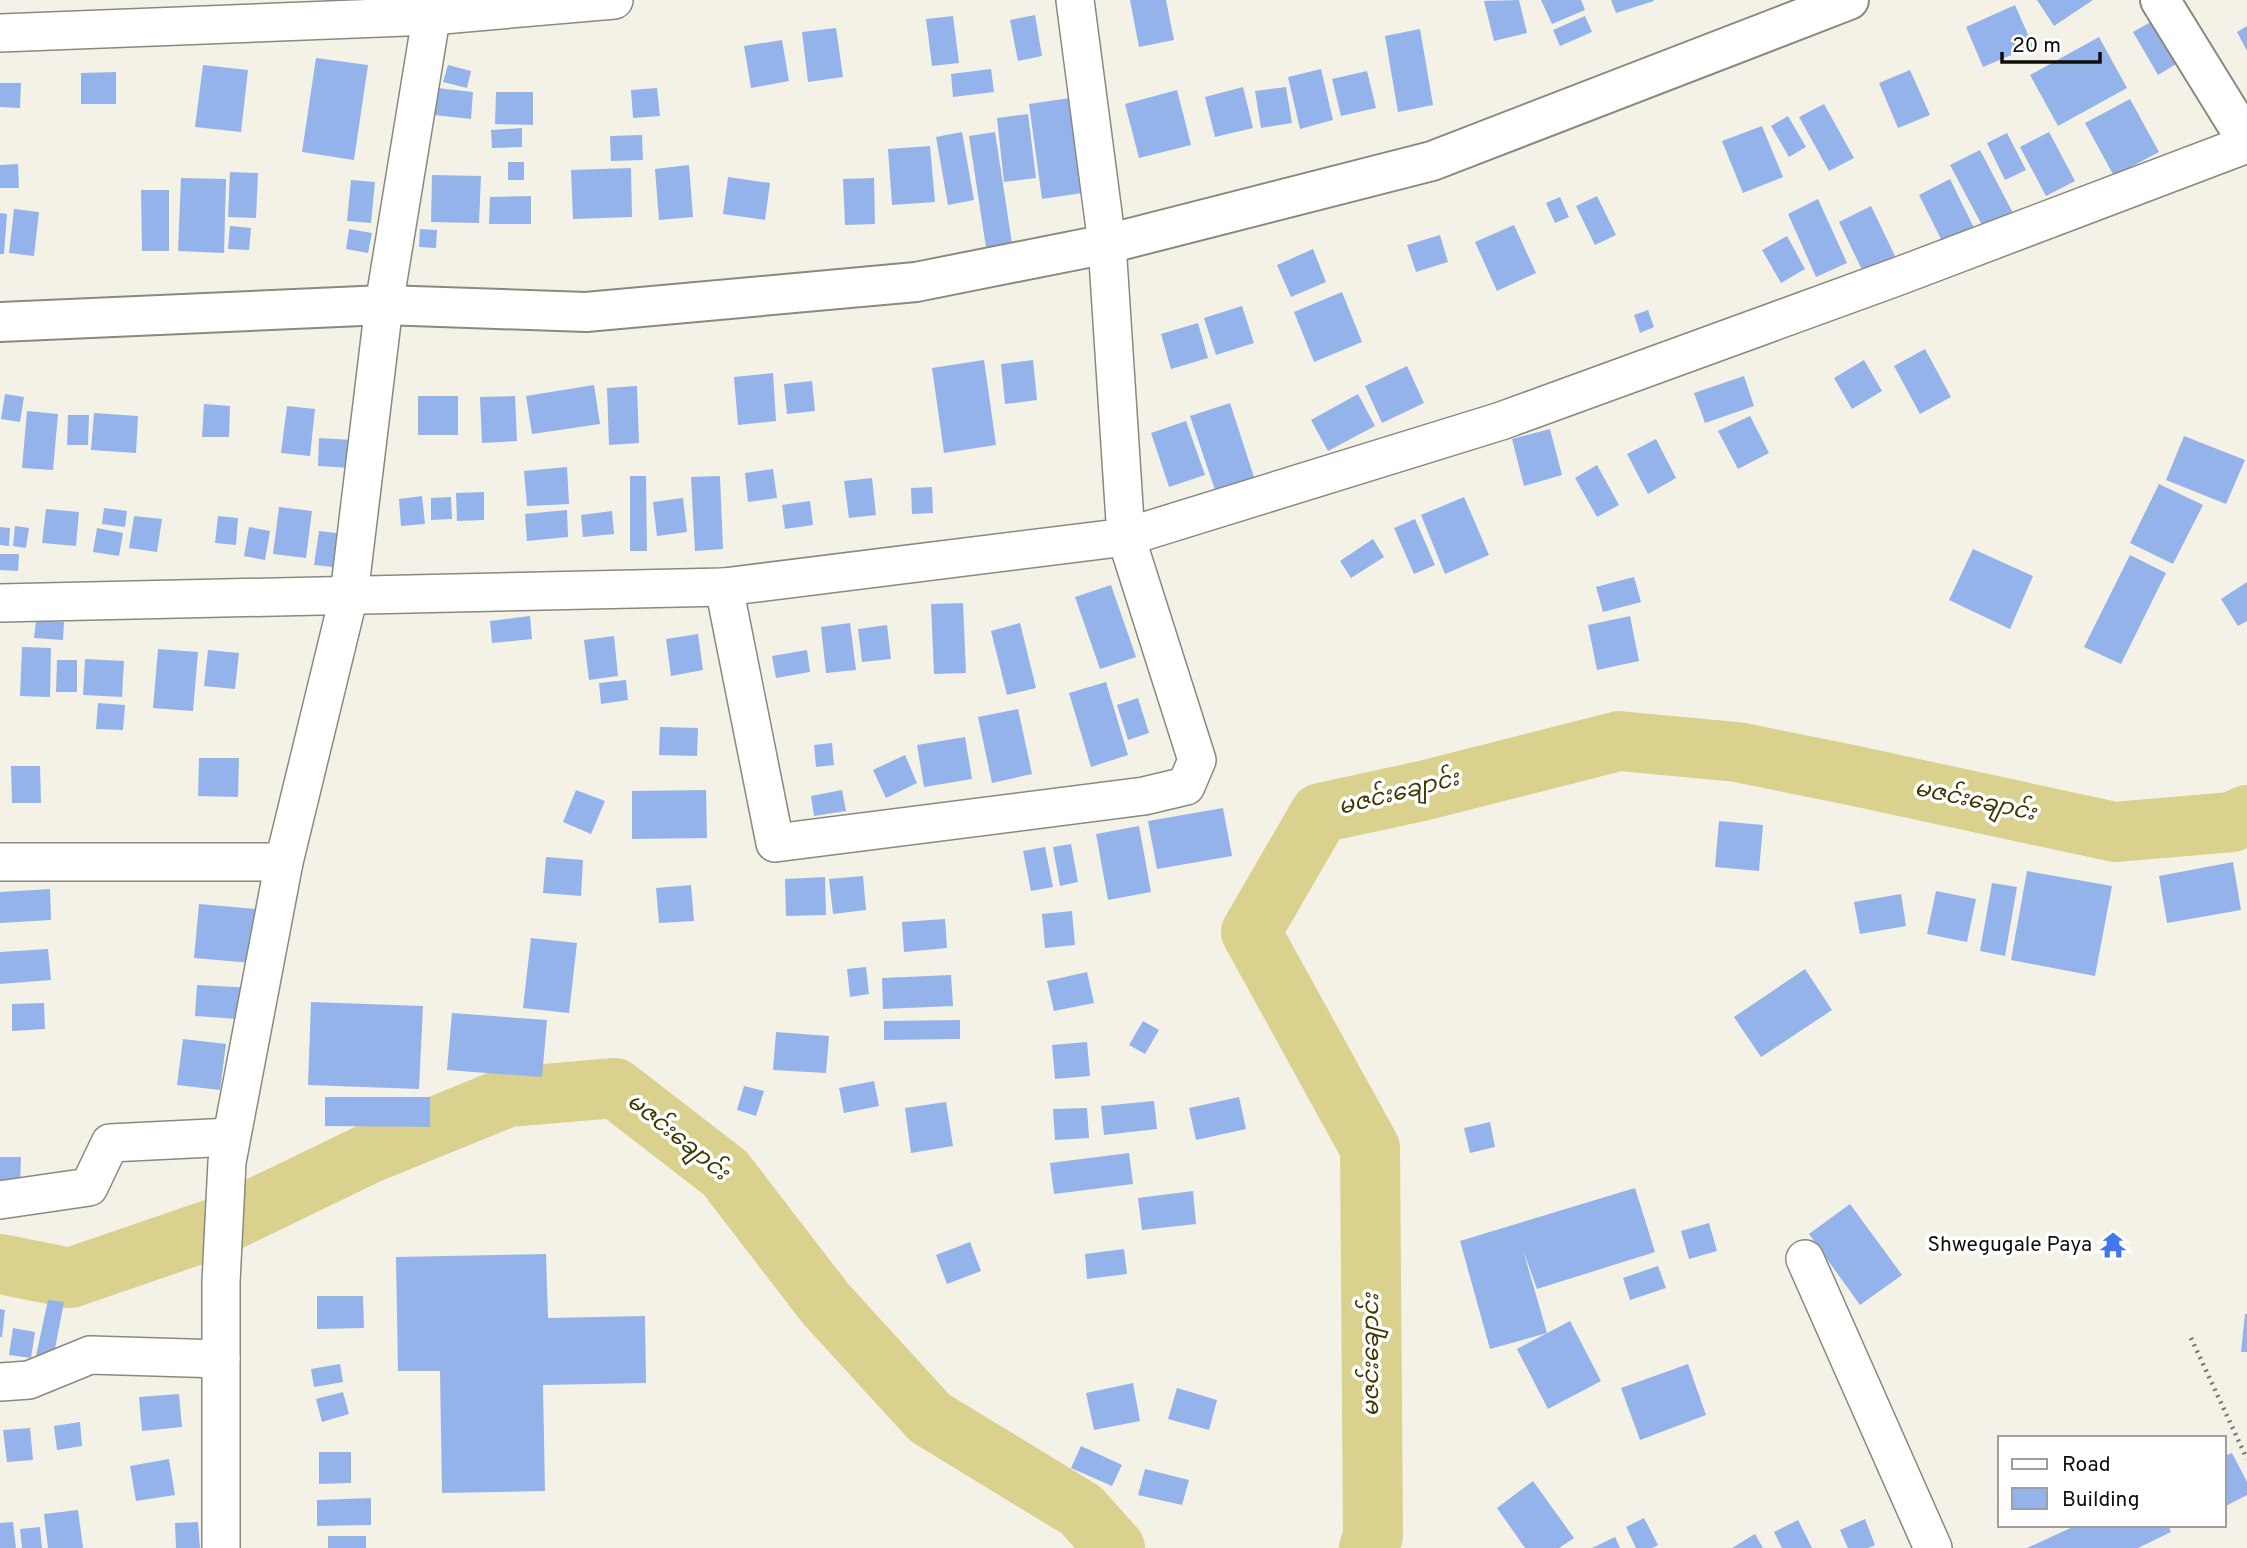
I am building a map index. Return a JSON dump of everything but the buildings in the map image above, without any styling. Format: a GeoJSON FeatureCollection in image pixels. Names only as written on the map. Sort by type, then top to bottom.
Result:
{"type":"FeatureCollection","features":[{"type":"Feature","properties":{"kind":"street"},"geometry":{"type":"LineString","coordinates":[[0,33],[614,0]]}},
{"type":"Feature","properties":{"kind":"street"},"geometry":{"type":"LineString","coordinates":[[724,587],[775,843],[1144,796],[1186,786],[1197,760],[1126,537],[1107,244],[1075,0]]}},
{"type":"Feature","properties":{"kind":"street"},"geometry":{"type":"LineString","coordinates":[[0,322],[384,305],[586,312],[916,282],[1107,244],[1432,161],[1849,0]]}},
{"type":"Feature","properties":{"kind":"street"},"geometry":{"type":"LineString","coordinates":[[0,603],[724,587],[1126,537],[1501,421],[1899,276],[2247,143],[2160,0]]}},
{"type":"Feature","properties":{"kind":"street"},"geometry":{"type":"LineString","coordinates":[[221,1548],[221,1282],[229,1149],[284,862],[349,595],[384,305],[432,8]]}},
{"type":"Feature","properties":{"kind":"street"},"geometry":{"type":"LineString","coordinates":[[0,862],[284,862]]}},
{"type":"Feature","properties":{"kind":"street"},"geometry":{"type":"LineString","coordinates":[[0,1200],[89,1187],[110,1143],[229,1149]]}},
{"type":"Feature","properties":{"kind":"street"},"geometry":{"type":"LineString","coordinates":[[1805,1259],[1933,1548]]}},
{"type":"Feature","properties":{"kind":"street"},"geometry":{"type":"LineString","coordinates":[[0,1382],[29,1380],[90,1355],[221,1359]]}},
{"type":"Feature","properties":{"kind":"path"},"geometry":{"type":"LineString","coordinates":[[2191,1338],[2247,1459]]}},
{"type":"Feature","properties":{"kind":"waterway","name":"မဇင်းချောင်း"},"geometry":{"type":"LineString","coordinates":[[1369,1548],[1373,1536],[1370,1148],[1251,932],[1320,813],[1422,791],[1619,741],[1737,752],[2115,832],[2232,822],[2247,815]]}},
{"type":"Feature","properties":{"kind":"waterway","name":"မဇင်းချောင်း"},"geometry":{"type":"LineString","coordinates":[[0,1264],[70,1278],[213,1229],[368,1154],[508,1097],[615,1088],[725,1173],[825,1303],[930,1418],[1081,1510],[1115,1548]]}},
{"type":"Feature","properties":{"kind":"place","name":"Shwegugale Paya"},"geometry":{"type":"Point","coordinates":[2113,1245]}}]}
